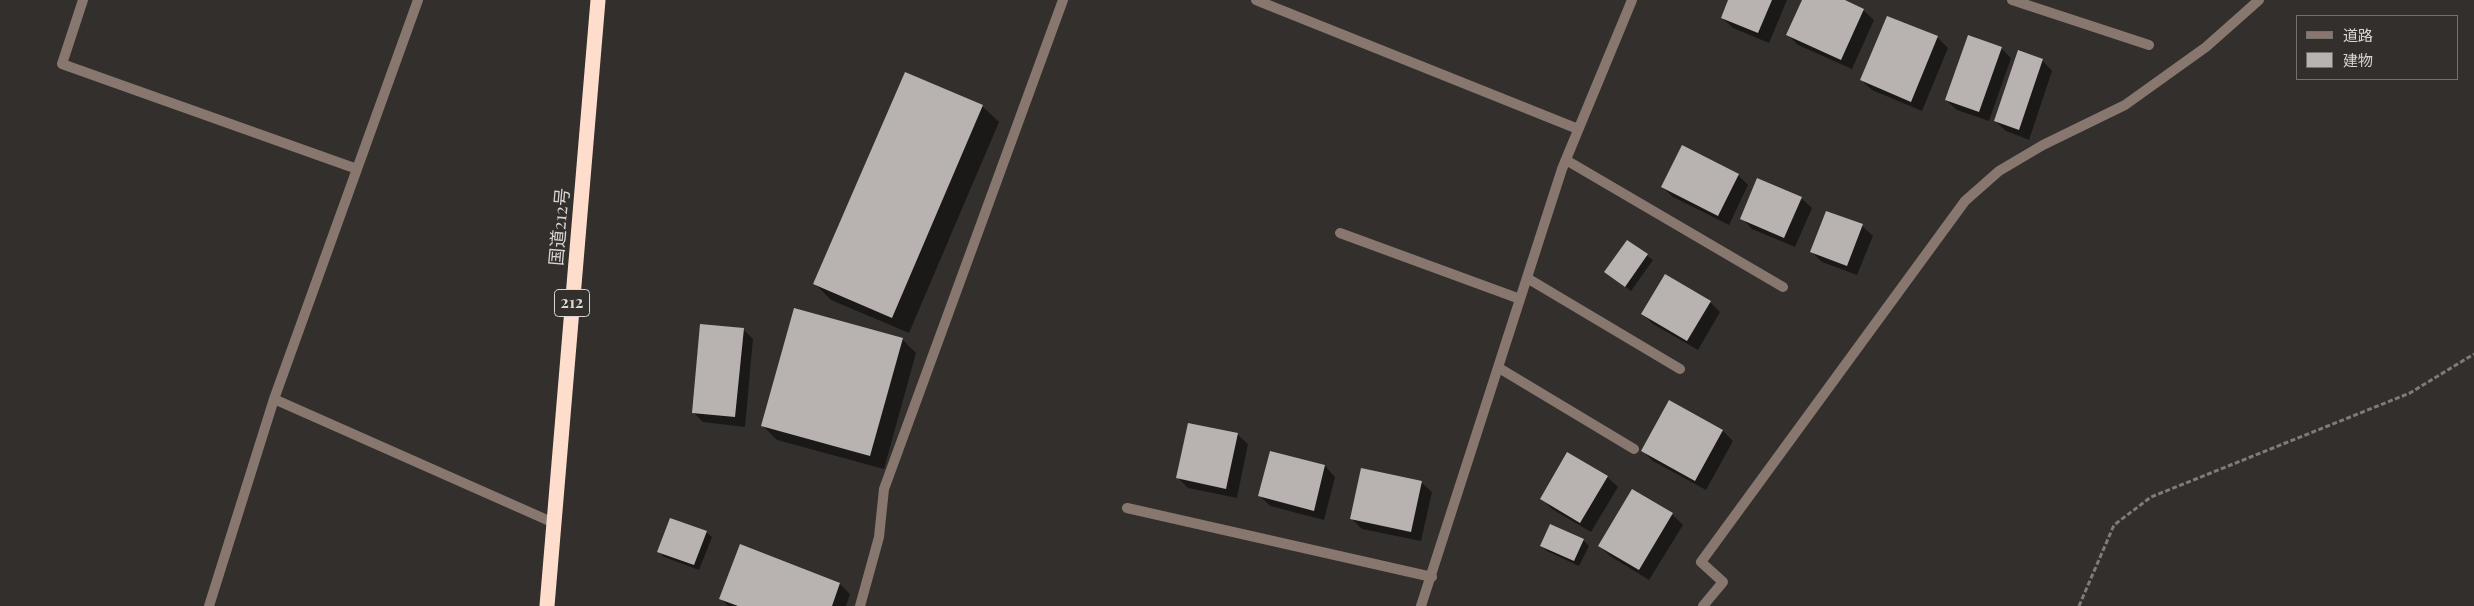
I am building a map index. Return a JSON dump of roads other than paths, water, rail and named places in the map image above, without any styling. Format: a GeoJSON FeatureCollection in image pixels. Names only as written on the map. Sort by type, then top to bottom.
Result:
{"type":"FeatureCollection","features":[{"type":"Feature","properties":{"kind":"highway","name":"国道212号"},"geometry":{"type":"LineString","coordinates":[[547,606],[598,0]]}},
{"type":"Feature","properties":{"kind":"street"},"geometry":{"type":"LineString","coordinates":[[83,0],[62,64],[357,169]]}},
{"type":"Feature","properties":{"kind":"street"},"geometry":{"type":"LineString","coordinates":[[209,606],[274,399],[418,0]]}},
{"type":"Feature","properties":{"kind":"street"},"geometry":{"type":"LineString","coordinates":[[860,606],[879,537],[884,489],[1063,0]]}},
{"type":"Feature","properties":{"kind":"street"},"geometry":{"type":"LineString","coordinates":[[1256,0],[1578,129]]}},
{"type":"Feature","properties":{"kind":"street"},"geometry":{"type":"LineString","coordinates":[[1421,606],[1566,160],[1632,0]]}},
{"type":"Feature","properties":{"kind":"street"},"geometry":{"type":"LineString","coordinates":[[2012,0],[2149,45]]}},
{"type":"Feature","properties":{"kind":"street"},"geometry":{"type":"LineString","coordinates":[[1703,606],[1723,582],[1701,562],[1965,201],[1998,171],[2043,145],[2125,105],[2206,46],[2259,0]]}},
{"type":"Feature","properties":{"kind":"street"},"geometry":{"type":"LineString","coordinates":[[1566,160],[1783,287]]}},
{"type":"Feature","properties":{"kind":"street"},"geometry":{"type":"LineString","coordinates":[[1340,233],[1520,299]]}},
{"type":"Feature","properties":{"kind":"street"},"geometry":{"type":"LineString","coordinates":[[1527,278],[1680,370]]}},
{"type":"Feature","properties":{"kind":"street"},"geometry":{"type":"LineString","coordinates":[[1499,368],[1634,449]]}},
{"type":"Feature","properties":{"kind":"street"},"geometry":{"type":"LineString","coordinates":[[274,399],[554,523]]}},
{"type":"Feature","properties":{"kind":"street"},"geometry":{"type":"LineString","coordinates":[[1127,508],[1432,576]]}}]}
